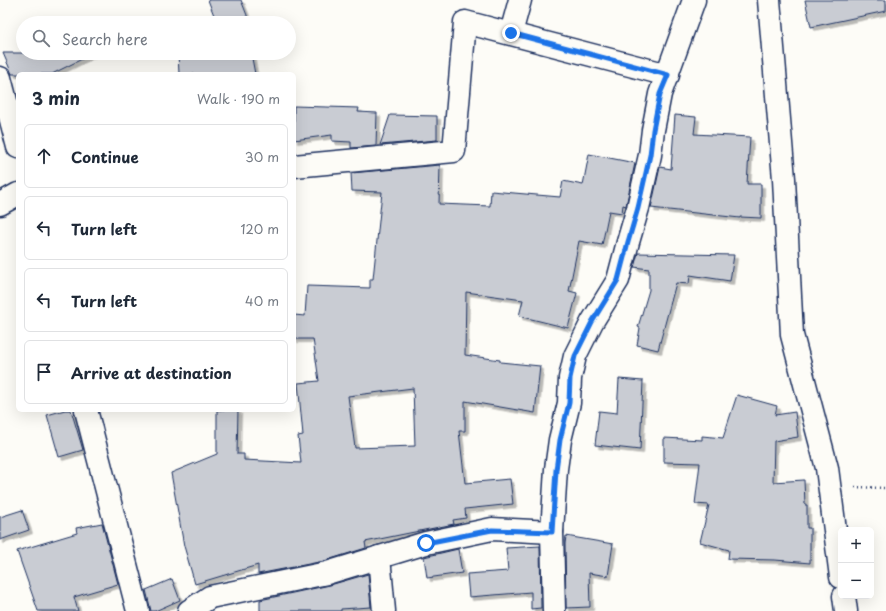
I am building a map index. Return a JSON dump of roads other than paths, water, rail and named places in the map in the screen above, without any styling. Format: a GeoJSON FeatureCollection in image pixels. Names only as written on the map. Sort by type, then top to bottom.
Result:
{"type":"FeatureCollection","features":[{"type":"Feature","properties":{"kind":"street"},"geometry":{"type":"LineString","coordinates":[[511,33],[520,0]]}},
{"type":"Feature","properties":{"kind":"street"},"geometry":{"type":"LineString","coordinates":[[554,611],[552,532],[556,470],[560,440],[569,403],[570,378],[575,356],[592,322],[618,280],[638,208],[650,155],[660,94],[694,0]]}},
{"type":"Feature","properties":{"kind":"street"},"geometry":{"type":"LineString","coordinates":[[769,0],[784,180],[792,335],[827,468],[839,563]]}},
{"type":"Feature","properties":{"kind":"street"},"geometry":{"type":"LineString","coordinates":[[296,166],[454,151],[465,22],[668,75]]}},
{"type":"Feature","properties":{"kind":"street"},"geometry":{"type":"LineString","coordinates":[[0,78],[16,139]]}},
{"type":"Feature","properties":{"kind":"street"},"geometry":{"type":"LineString","coordinates":[[0,204],[16,195]]}},
{"type":"Feature","properties":{"kind":"street"},"geometry":{"type":"LineString","coordinates":[[87,412],[138,611]]}},
{"type":"Feature","properties":{"kind":"street"},"geometry":{"type":"LineString","coordinates":[[189,611],[210,597],[327,573],[426,543],[492,530],[552,532]]}},
{"type":"Feature","properties":{"kind":"street"},"geometry":{"type":"LineString","coordinates":[[379,557],[384,611]]}},
{"type":"Feature","properties":{"kind":"street"},"geometry":{"type":"LineString","coordinates":[[844,599],[846,611]]}}]}
